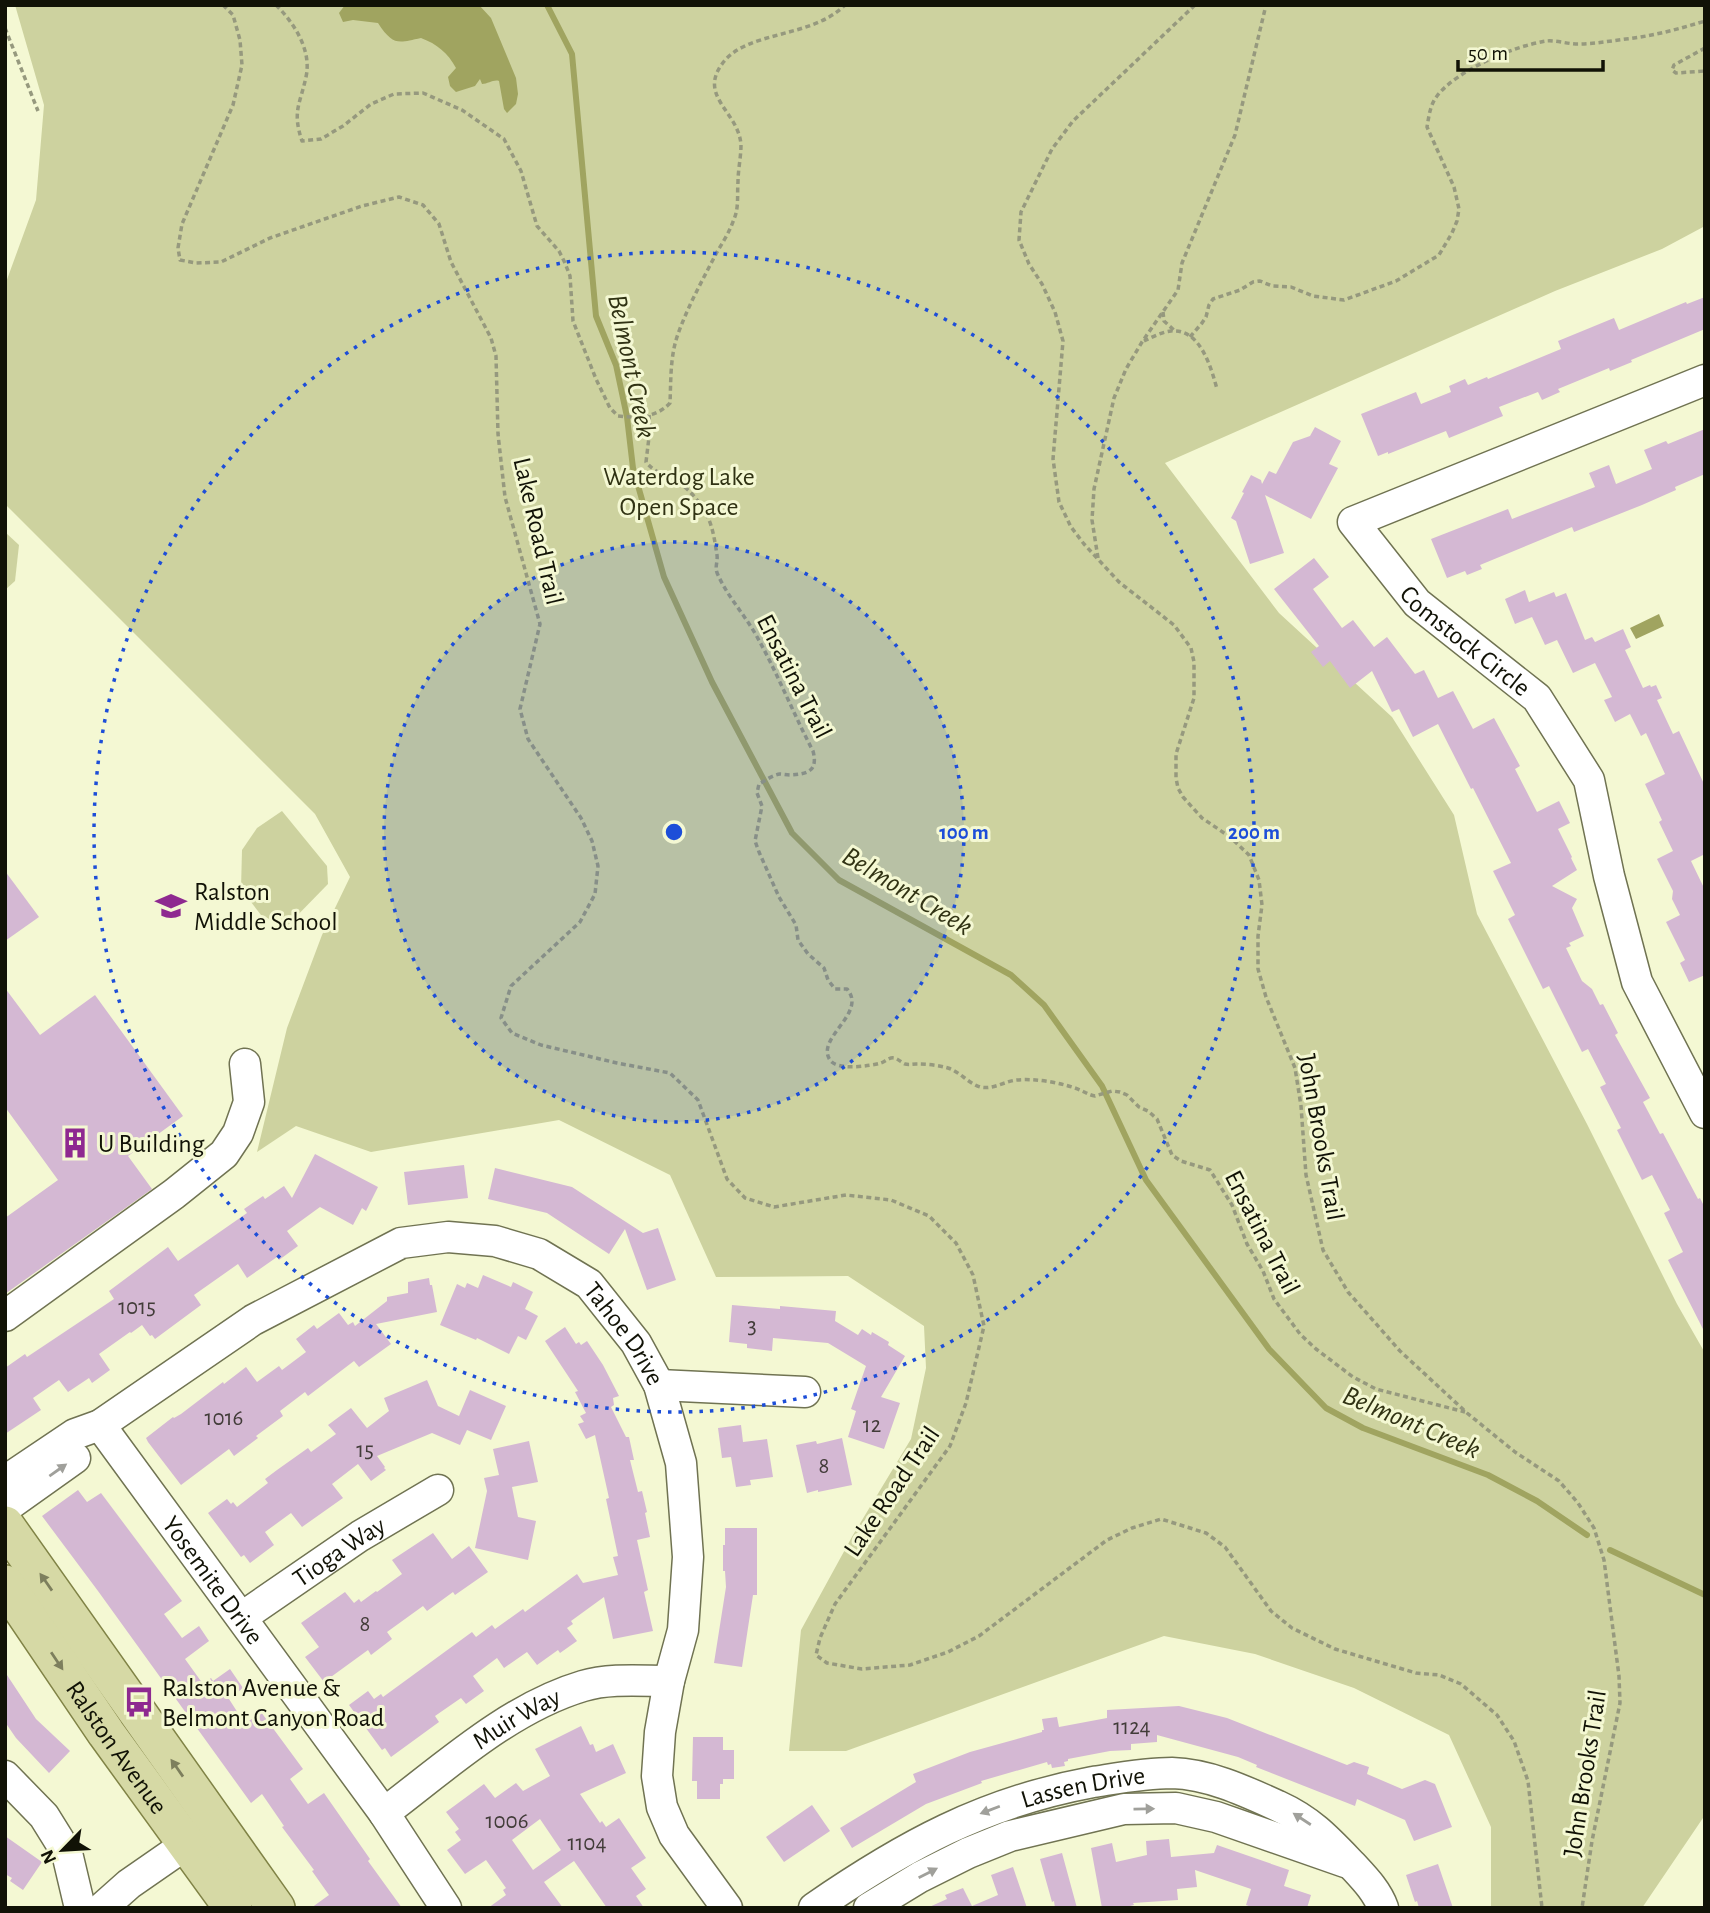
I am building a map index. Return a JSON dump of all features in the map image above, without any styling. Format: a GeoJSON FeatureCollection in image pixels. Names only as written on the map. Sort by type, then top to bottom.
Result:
{"type":"FeatureCollection","features":[{"type":"Feature","properties":{"kind":"main road","name":"Ralston Avenue"},"geometry":{"type":"LineString","coordinates":[[5,1525],[276,1908]]}},
{"type":"Feature","properties":{"kind":"main road","name":"Ralston Avenue"},"geometry":{"type":"LineString","coordinates":[[5,1584],[106,1733],[233,1908]]}},
{"type":"Feature","properties":{"kind":"street","name":"Comstock Circle"},"geometry":{"type":"LineString","coordinates":[[1705,380],[1353,522],[1417,603],[1537,698],[1590,780],[1609,876],[1637,982],[1705,1113]]}},
{"type":"Feature","properties":{"kind":"street"},"geometry":{"type":"LineString","coordinates":[[5,1316],[174,1194],[224,1154],[238,1133],[249,1102],[245,1063]]}},
{"type":"Feature","properties":{"kind":"street","name":"Tahoe Drive"},"geometry":{"type":"LineString","coordinates":[[7,1483],[75,1434],[100,1425],[253,1320],[401,1243],[448,1237],[495,1241],[540,1254],[589,1284],[636,1343],[659,1385],[681,1464],[688,1557],[683,1630],[669,1681],[660,1732],[657,1776],[662,1807],[674,1835],[727,1908]]}},
{"type":"Feature","properties":{"kind":"street"},"geometry":{"type":"LineString","coordinates":[[659,1385],[805,1392]]}},
{"type":"Feature","properties":{"kind":"street","name":"Yosemite Drive"},"geometry":{"type":"LineString","coordinates":[[100,1425],[384,1813],[446,1908]]}},
{"type":"Feature","properties":{"kind":"street","name":"Tioga Way"},"geometry":{"type":"LineString","coordinates":[[242,1617],[360,1536],[438,1490]]}},
{"type":"Feature","properties":{"kind":"street","name":"Muir Way"},"geometry":{"type":"LineString","coordinates":[[384,1813],[499,1727],[550,1698],[585,1685],[621,1680],[669,1681]]}},
{"type":"Feature","properties":{"kind":"street","name":"Lassen Drive"},"geometry":{"type":"LineString","coordinates":[[814,1908],[929,1836],[997,1807],[1059,1788],[1135,1775],[1174,1773],[1202,1778],[1250,1794],[1295,1814],[1322,1832],[1367,1881],[1380,1898],[1383,1908]]}},
{"type":"Feature","properties":{"kind":"street"},"geometry":{"type":"LineString","coordinates":[[5,1776],[44,1816],[68,1853],[80,1908]]}},
{"type":"Feature","properties":{"kind":"street","name":"Lassen Drive"},"geometry":{"type":"LineString","coordinates":[[869,1908],[920,1877],[1010,1836],[1124,1809],[1176,1808],[1216,1817],[1352,1865]]}},
{"type":"Feature","properties":{"kind":"street"},"geometry":{"type":"LineString","coordinates":[[102,1908],[129,1884],[216,1824]]}},
{"type":"Feature","properties":{"kind":"path","name":"Lake Road Trail"},"geometry":{"type":"LineString","coordinates":[[223,5],[233,15],[240,40],[242,65],[233,105],[182,224],[178,248],[180,260],[196,263],[221,262],[270,238],[362,206],[399,197],[423,205],[439,224],[451,262],[491,338],[496,356],[498,434],[505,497],[540,624],[520,709],[528,739],[581,818],[592,841],[598,866],[594,894],[580,922],[511,986],[501,1018],[512,1032],[541,1045],[670,1073],[698,1100],[727,1180],[745,1198],[774,1207],[846,1195],[891,1200],[929,1216],[956,1242],[973,1275],[984,1326],[966,1403],[950,1446],[835,1604],[820,1638],[816,1655],[827,1663],[862,1669],[910,1665],[948,1652],[979,1636],[1107,1540],[1132,1528],[1161,1519],[1206,1533],[1225,1547],[1271,1611],[1292,1628],[1335,1649],[1416,1673],[1439,1675],[1461,1684],[1497,1715],[1514,1741],[1528,1780],[1542,1908]]}},
{"type":"Feature","properties":{"kind":"path"},"geometry":{"type":"LineString","coordinates":[[275,5],[290,20],[306,55],[307,75],[299,100],[296,123],[302,141],[321,139],[371,104],[394,94],[423,93],[462,110],[504,139],[521,171],[537,226],[559,251],[570,276],[573,321],[596,379],[610,408],[618,416],[637,417],[664,410],[670,403],[670,376],[677,336],[735,219],[741,146],[739,132],[715,94],[714,78],[723,62],[736,51],[755,41],[807,28],[823,21],[845,5]]}},
{"type":"Feature","properties":{"kind":"path","name":"John Brooks Trail"},"geometry":{"type":"LineString","coordinates":[[1195,5],[1073,121],[1052,149],[1021,212],[1019,240],[1055,312],[1063,341],[1053,459],[1059,502],[1071,527],[1099,560],[1119,582],[1174,625],[1191,648],[1194,662],[1194,698],[1176,754],[1178,788],[1202,818],[1230,837],[1249,855],[1259,880],[1262,905],[1258,969],[1266,997],[1295,1068],[1306,1175],[1323,1250],[1348,1292],[1400,1351],[1467,1413],[1515,1452],[1559,1481],[1594,1528],[1604,1560],[1620,1703],[1592,1841],[1582,1908]]}},
{"type":"Feature","properties":{"kind":"path"},"geometry":{"type":"LineString","coordinates":[[1099,560],[1092,520],[1094,489],[1114,398],[1126,369],[1178,290],[1182,263],[1235,135],[1266,5]]}},
{"type":"Feature","properties":{"kind":"path"},"geometry":{"type":"LineString","coordinates":[[1190,337],[1206,317],[1213,299],[1240,290],[1253,282],[1291,287],[1313,296],[1344,300],[1396,281],[1438,255],[1452,233],[1459,209],[1446,166],[1427,127],[1429,116],[1435,99],[1443,90],[1473,69],[1524,46],[1548,41],[1576,44],[1629,39],[1705,21]]}},
{"type":"Feature","properties":{"kind":"path"},"geometry":{"type":"LineString","coordinates":[[5,28],[38,111]]}},
{"type":"Feature","properties":{"kind":"path"},"geometry":{"type":"LineString","coordinates":[[1705,48],[1674,65],[1672,70],[1705,71]]}},
{"type":"Feature","properties":{"kind":"path"},"geometry":{"type":"LineString","coordinates":[[1163,312],[1164,321],[1190,337],[1200,347],[1208,359],[1217,389]]}},
{"type":"Feature","properties":{"kind":"path"},"geometry":{"type":"LineString","coordinates":[[1142,342],[1177,331]]}},
{"type":"Feature","properties":{"kind":"path","name":"Ensatina Trail"},"geometry":{"type":"LineString","coordinates":[[649,415],[646,462],[658,473],[680,483],[707,515],[715,536],[715,567],[719,576],[756,635],[813,751],[815,766],[811,771],[789,776],[781,774],[758,784],[761,811],[755,841],[769,877],[796,925],[798,940],[824,968],[835,989],[847,989],[851,995],[852,1004],[846,1018],[828,1044],[830,1062],[835,1066],[846,1067],[897,1059],[905,1064],[948,1068],[985,1088],[1016,1080],[1028,1080],[1057,1083],[1095,1096],[1120,1091],[1157,1119],[1172,1155],[1210,1170],[1232,1205],[1247,1244],[1263,1271],[1274,1299],[1300,1334],[1353,1377],[1376,1389],[1467,1413]]}},
{"type":"Feature","properties":{"kind":"green space","name":"Waterdog Lake Open Space"},"geometry":{"type":"Polygon","coordinates":[[[15,5],[1705,5],[1705,226],[1662,249],[1555,291],[1165,463],[1279,613],[1392,717],[1454,815],[1477,914],[1677,1304],[1705,1353],[1705,1815],[1642,1908],[1491,1908],[1491,1827],[1449,1735],[1354,1688],[1255,1654],[1164,1636],[846,1751],[789,1751],[801,1630],[853,1535],[911,1439],[926,1368],[924,1326],[848,1276],[716,1277],[670,1175],[559,1120],[371,1152],[296,1126],[257,1152],[287,1028],[322,935],[350,877],[315,814],[5,504],[5,285],[36,200],[44,105],[15,5]]]}},
{"type":"Feature","properties":{"kind":"green space"},"geometry":{"type":"Polygon","coordinates":[[[5,532],[19,545],[15,581],[5,590],[5,532]]]}},
{"type":"Feature","properties":{"kind":"green space"},"geometry":{"type":"Polygon","coordinates":[[[282,811],[327,866],[328,884],[286,927],[261,915],[241,889],[242,850],[257,828],[282,811]]]}},
{"type":"Feature","properties":{"kind":"shaded area"},"geometry":{"type":"Polygon","coordinates":[[[345,5],[479,5],[491,18],[516,78],[516,104],[507,113],[499,81],[482,84],[480,79],[475,86],[456,92],[450,86],[448,77],[456,68],[442,50],[421,38],[396,41],[388,36],[378,23],[353,20],[343,22],[339,13],[345,5]]]}},
{"type":"Feature","properties":{"kind":"shaded area"},"geometry":{"type":"Polygon","coordinates":[[[1659,614],[1664,626],[1636,639],[1630,628],[1659,614]]]}},
{"type":"Feature","properties":{"kind":"building"},"geometry":{"type":"Polygon","coordinates":[[[1705,297],[1705,329],[1610,371],[1609,368],[1558,389],[1560,392],[1542,400],[1538,392],[1499,407],[1503,416],[1449,438],[1446,431],[1378,456],[1361,414],[1416,392],[1421,404],[1451,392],[1449,386],[1465,379],[1468,385],[1487,377],[1488,379],[1561,349],[1558,341],[1614,318],[1619,330],[1686,302],[1687,304],[1705,297]]]}},
{"type":"Feature","properties":{"kind":"building"},"geometry":{"type":"Polygon","coordinates":[[[1315,427],[1341,441],[1329,464],[1338,468],[1311,519],[1265,495],[1284,553],[1250,564],[1236,521],[1231,518],[1244,493],[1242,492],[1251,475],[1261,480],[1262,484],[1269,471],[1276,474],[1293,442],[1310,436],[1315,427]]]}},
{"type":"Feature","properties":{"kind":"building"},"geometry":{"type":"Polygon","coordinates":[[[1705,429],[1705,474],[1642,505],[1574,532],[1572,527],[1480,565],[1482,569],[1467,575],[1465,571],[1447,578],[1431,539],[1508,509],[1512,519],[1595,487],[1589,473],[1609,465],[1616,484],[1652,469],[1644,450],[1666,441],[1668,444],[1705,429]]]}},
{"type":"Feature","properties":{"kind":"building"},"geometry":{"type":"Polygon","coordinates":[[[1314,558],[1329,577],[1313,589],[1342,628],[1353,620],[1374,647],[1387,637],[1415,674],[1424,670],[1438,698],[1453,691],[1473,729],[1494,718],[1520,766],[1515,769],[1537,812],[1559,801],[1570,823],[1558,829],[1577,870],[1552,886],[1577,899],[1572,908],[1584,936],[1569,943],[1571,946],[1566,948],[1582,981],[1592,989],[1600,1005],[1603,1004],[1618,1033],[1615,1035],[1650,1098],[1643,1102],[1705,1208],[1705,1333],[1668,1260],[1683,1252],[1664,1213],[1670,1210],[1652,1175],[1642,1180],[1617,1130],[1621,1128],[1600,1087],[1606,1084],[1588,1049],[1582,1052],[1549,986],[1543,989],[1508,919],[1515,915],[1493,871],[1511,863],[1438,724],[1413,737],[1399,709],[1392,712],[1372,671],[1350,688],[1330,661],[1323,667],[1311,652],[1319,646],[1274,589],[1314,558]]]}},
{"type":"Feature","properties":{"kind":"building"},"geometry":{"type":"Polygon","coordinates":[[[1525,590],[1529,602],[1554,592],[1556,597],[1566,593],[1585,640],[1592,637],[1595,642],[1623,629],[1631,647],[1625,650],[1643,688],[1656,685],[1662,698],[1657,700],[1673,734],[1679,731],[1705,786],[1705,854],[1691,861],[1705,890],[1705,975],[1689,982],[1680,963],[1685,960],[1666,922],[1680,915],[1672,899],[1673,891],[1657,859],[1673,851],[1645,784],[1665,774],[1646,733],[1641,736],[1630,714],[1615,722],[1604,700],[1612,697],[1595,663],[1573,673],[1557,640],[1545,645],[1532,617],[1515,624],[1505,599],[1525,590]]]}},
{"type":"Feature","properties":{"kind":"building"},"geometry":{"type":"Polygon","coordinates":[[[5,871],[39,917],[5,941],[5,871]]]}},
{"type":"Feature","properties":{"kind":"building","name":"U Building"},"geometry":{"type":"Polygon","coordinates":[[[5,988],[40,1035],[95,995],[183,1116],[128,1156],[152,1189],[5,1294],[5,1218],[58,1180],[5,1107],[5,988]]]}},
{"type":"Feature","properties":{"kind":"building"},"geometry":{"type":"Polygon","coordinates":[[[315,1154],[378,1187],[366,1211],[362,1208],[353,1225],[320,1207],[287,1231],[298,1246],[279,1260],[277,1257],[247,1278],[238,1264],[194,1295],[201,1305],[155,1339],[142,1325],[130,1332],[99,1354],[110,1370],[92,1383],[89,1378],[68,1392],[59,1380],[33,1398],[41,1410],[5,1434],[5,1368],[25,1354],[27,1357],[114,1299],[109,1291],[168,1247],[178,1261],[247,1213],[244,1209],[263,1196],[265,1199],[284,1186],[292,1198],[315,1154]]]}},
{"type":"Feature","properties":{"kind":"building"},"geometry":{"type":"Polygon","coordinates":[[[464,1165],[468,1198],[408,1205],[404,1172],[464,1165]]]}},
{"type":"Feature","properties":{"kind":"building"},"geometry":{"type":"Polygon","coordinates":[[[495,1168],[572,1187],[643,1233],[658,1228],[676,1280],[647,1290],[625,1229],[609,1254],[547,1213],[488,1199],[495,1168]]]}},
{"type":"Feature","properties":{"kind":"building"},"geometry":{"type":"Polygon","coordinates":[[[483,1275],[511,1287],[513,1282],[533,1292],[525,1309],[538,1316],[526,1340],[518,1336],[509,1354],[477,1338],[476,1340],[440,1325],[457,1284],[465,1288],[467,1283],[478,1288],[483,1275]]]}},
{"type":"Feature","properties":{"kind":"building"},"geometry":{"type":"Polygon","coordinates":[[[429,1278],[437,1312],[376,1324],[391,1344],[359,1367],[354,1361],[308,1396],[305,1392],[280,1411],[283,1416],[234,1456],[229,1449],[181,1485],[148,1442],[146,1438],[173,1417],[246,1367],[257,1382],[279,1366],[282,1370],[306,1352],[296,1339],[314,1325],[317,1329],[339,1313],[348,1325],[353,1322],[355,1326],[387,1301],[387,1297],[408,1293],[408,1282],[429,1278]]]}},
{"type":"Feature","properties":{"kind":"building"},"geometry":{"type":"Polygon","coordinates":[[[732,1305],[836,1311],[835,1321],[858,1335],[862,1329],[871,1335],[872,1332],[905,1356],[881,1397],[900,1403],[884,1449],[848,1437],[856,1411],[851,1409],[866,1366],[828,1343],[773,1338],[772,1351],[747,1348],[747,1344],[729,1342],[732,1305]]]}},
{"type":"Feature","properties":{"kind":"building"},"geometry":{"type":"Polygon","coordinates":[[[565,1327],[576,1344],[579,1342],[581,1345],[587,1341],[619,1396],[613,1398],[614,1405],[611,1407],[626,1437],[629,1437],[634,1460],[630,1460],[638,1492],[642,1491],[647,1512],[645,1513],[650,1537],[637,1540],[648,1590],[644,1592],[653,1631],[613,1639],[604,1597],[571,1621],[573,1624],[567,1628],[577,1641],[537,1665],[527,1652],[504,1668],[497,1658],[473,1676],[484,1691],[466,1704],[461,1698],[435,1716],[439,1722],[391,1757],[385,1748],[382,1750],[349,1705],[368,1691],[374,1699],[381,1694],[383,1697],[472,1632],[476,1637],[492,1625],[495,1629],[523,1609],[525,1612],[577,1574],[583,1583],[618,1575],[613,1557],[618,1556],[606,1499],[609,1498],[595,1435],[586,1439],[578,1424],[584,1422],[580,1416],[586,1413],[575,1392],[578,1391],[545,1341],[565,1327]]]}},
{"type":"Feature","properties":{"kind":"building"},"geometry":{"type":"Polygon","coordinates":[[[427,1380],[438,1406],[459,1416],[470,1390],[506,1406],[491,1440],[467,1430],[460,1445],[432,1433],[377,1456],[386,1470],[371,1481],[358,1464],[332,1484],[343,1498],[302,1527],[291,1513],[265,1532],[274,1545],[250,1563],[244,1555],[241,1557],[208,1513],[227,1499],[237,1507],[268,1483],[265,1479],[277,1470],[308,1448],[311,1452],[336,1434],[328,1425],[351,1408],[367,1428],[389,1411],[384,1398],[427,1380]]]}},
{"type":"Feature","properties":{"kind":"building"},"geometry":{"type":"Polygon","coordinates":[[[741,1425],[743,1442],[767,1439],[773,1477],[750,1480],[751,1485],[736,1487],[731,1457],[722,1458],[718,1428],[741,1425]]]}},
{"type":"Feature","properties":{"kind":"building"},"geometry":{"type":"Polygon","coordinates":[[[842,1438],[852,1485],[807,1493],[796,1445],[816,1441],[817,1444],[842,1438]]]}},
{"type":"Feature","properties":{"kind":"building"},"geometry":{"type":"Polygon","coordinates":[[[529,1441],[538,1482],[512,1487],[518,1517],[536,1521],[528,1560],[475,1548],[487,1491],[484,1478],[499,1475],[493,1449],[529,1441]]]}},
{"type":"Feature","properties":{"kind":"building"},"geometry":{"type":"Polygon","coordinates":[[[78,1490],[87,1502],[101,1493],[182,1601],[164,1614],[182,1638],[199,1626],[209,1641],[185,1659],[203,1684],[211,1678],[213,1681],[230,1669],[243,1688],[229,1699],[245,1724],[261,1712],[303,1769],[290,1779],[308,1804],[324,1793],[402,1908],[311,1908],[329,1895],[282,1827],[284,1826],[262,1794],[251,1803],[42,1516],[78,1490]]]}},
{"type":"Feature","properties":{"kind":"building"},"geometry":{"type":"Polygon","coordinates":[[[725,1528],[757,1528],[757,1595],[753,1595],[742,1667],[714,1663],[726,1587],[723,1571],[725,1528]]]}},
{"type":"Feature","properties":{"kind":"building"},"geometry":{"type":"Polygon","coordinates":[[[433,1533],[452,1559],[469,1546],[488,1572],[427,1611],[423,1606],[387,1632],[392,1639],[371,1655],[368,1650],[324,1682],[305,1657],[319,1647],[301,1623],[345,1592],[354,1603],[359,1599],[361,1602],[377,1592],[402,1574],[392,1560],[433,1533]]]}},
{"type":"Feature","properties":{"kind":"building"},"geometry":{"type":"Polygon","coordinates":[[[5,1672],[36,1719],[70,1751],[49,1773],[16,1738],[5,1722],[5,1672]]]}},
{"type":"Feature","properties":{"kind":"building"},"geometry":{"type":"Polygon","coordinates":[[[1179,1706],[1227,1718],[1347,1765],[1354,1762],[1369,1767],[1367,1774],[1402,1789],[1425,1780],[1435,1784],[1452,1827],[1414,1841],[1405,1820],[1357,1799],[1355,1806],[1256,1767],[1257,1765],[1238,1757],[1157,1735],[1157,1742],[1131,1744],[1131,1750],[1068,1759],[1064,1762],[1065,1766],[1052,1768],[1047,1762],[981,1781],[982,1783],[926,1804],[852,1848],[840,1828],[916,1782],[913,1774],[970,1752],[1042,1732],[1042,1719],[1057,1717],[1059,1727],[1107,1718],[1107,1710],[1179,1706]]]}},
{"type":"Feature","properties":{"kind":"building"},"geometry":{"type":"Polygon","coordinates":[[[581,1726],[596,1752],[613,1744],[626,1773],[580,1794],[600,1823],[602,1821],[606,1827],[619,1818],[646,1858],[631,1868],[646,1889],[636,1896],[644,1908],[607,1908],[574,1861],[544,1882],[563,1908],[488,1908],[506,1895],[503,1890],[506,1888],[486,1860],[465,1874],[447,1850],[461,1840],[455,1832],[459,1829],[446,1812],[484,1784],[495,1798],[516,1783],[523,1791],[550,1776],[535,1749],[581,1726]],[[540,1819],[512,1840],[533,1870],[561,1850],[540,1819]]]}},
{"type":"Feature","properties":{"kind":"building"},"geometry":{"type":"Polygon","coordinates":[[[693,1737],[723,1737],[723,1750],[734,1750],[734,1779],[723,1779],[723,1784],[720,1784],[720,1799],[697,1799],[697,1781],[692,1781],[693,1737]]]}},
{"type":"Feature","properties":{"kind":"building"},"geometry":{"type":"Polygon","coordinates":[[[812,1805],[830,1831],[784,1862],[766,1837],[812,1805]]]}},
{"type":"Feature","properties":{"kind":"building"},"geometry":{"type":"Polygon","coordinates":[[[5,1836],[42,1862],[23,1890],[5,1874],[5,1836]]]}},
{"type":"Feature","properties":{"kind":"building"},"geometry":{"type":"Polygon","coordinates":[[[1169,1839],[1171,1857],[1214,1853],[1217,1845],[1289,1870],[1284,1886],[1311,1895],[1307,1908],[1254,1908],[1246,1905],[1251,1889],[1195,1870],[1197,1887],[1177,1889],[1178,1900],[1102,1908],[1091,1848],[1112,1843],[1116,1862],[1147,1855],[1146,1841],[1169,1839]]]}},
{"type":"Feature","properties":{"kind":"building"},"geometry":{"type":"Polygon","coordinates":[[[1062,1853],[1077,1908],[1055,1908],[1040,1859],[1062,1853]]]}},
{"type":"Feature","properties":{"kind":"building"},"geometry":{"type":"Polygon","coordinates":[[[1438,1864],[1453,1908],[1419,1908],[1406,1875],[1438,1864]]]}},
{"type":"Feature","properties":{"kind":"building"},"geometry":{"type":"Polygon","coordinates":[[[1013,1867],[1027,1908],[927,1908],[947,1899],[945,1895],[963,1888],[972,1906],[998,1895],[991,1875],[1013,1867]]]}},
{"type":"Feature","properties":{"kind":"waterway","name":"Belmont Creek"},"geometry":{"type":"LineString","coordinates":[[547,5],[572,54],[596,316],[616,365],[627,417],[633,468],[664,577],[712,682],[792,833],[839,880],[1011,975],[1044,1005],[1102,1086],[1146,1180],[1269,1349],[1326,1408],[1363,1428],[1488,1475],[1537,1501],[1587,1535]]}},
{"type":"Feature","properties":{"kind":"waterway","name":"Belmont Creek"},"geometry":{"type":"LineString","coordinates":[[1610,1550],[1705,1595]]}},
{"type":"Feature","properties":{"kind":"place","name":"Ralston Middle School"},"geometry":{"type":"Point","coordinates":[171,906]}},
{"type":"Feature","properties":{"kind":"place","name":"U Building"},"geometry":{"type":"Point","coordinates":[75,1143]}},
{"type":"Feature","properties":{"kind":"place","name":"Ralston Avenue & Belmont Canyon Road"},"geometry":{"type":"Point","coordinates":[139,1702]}}]}
